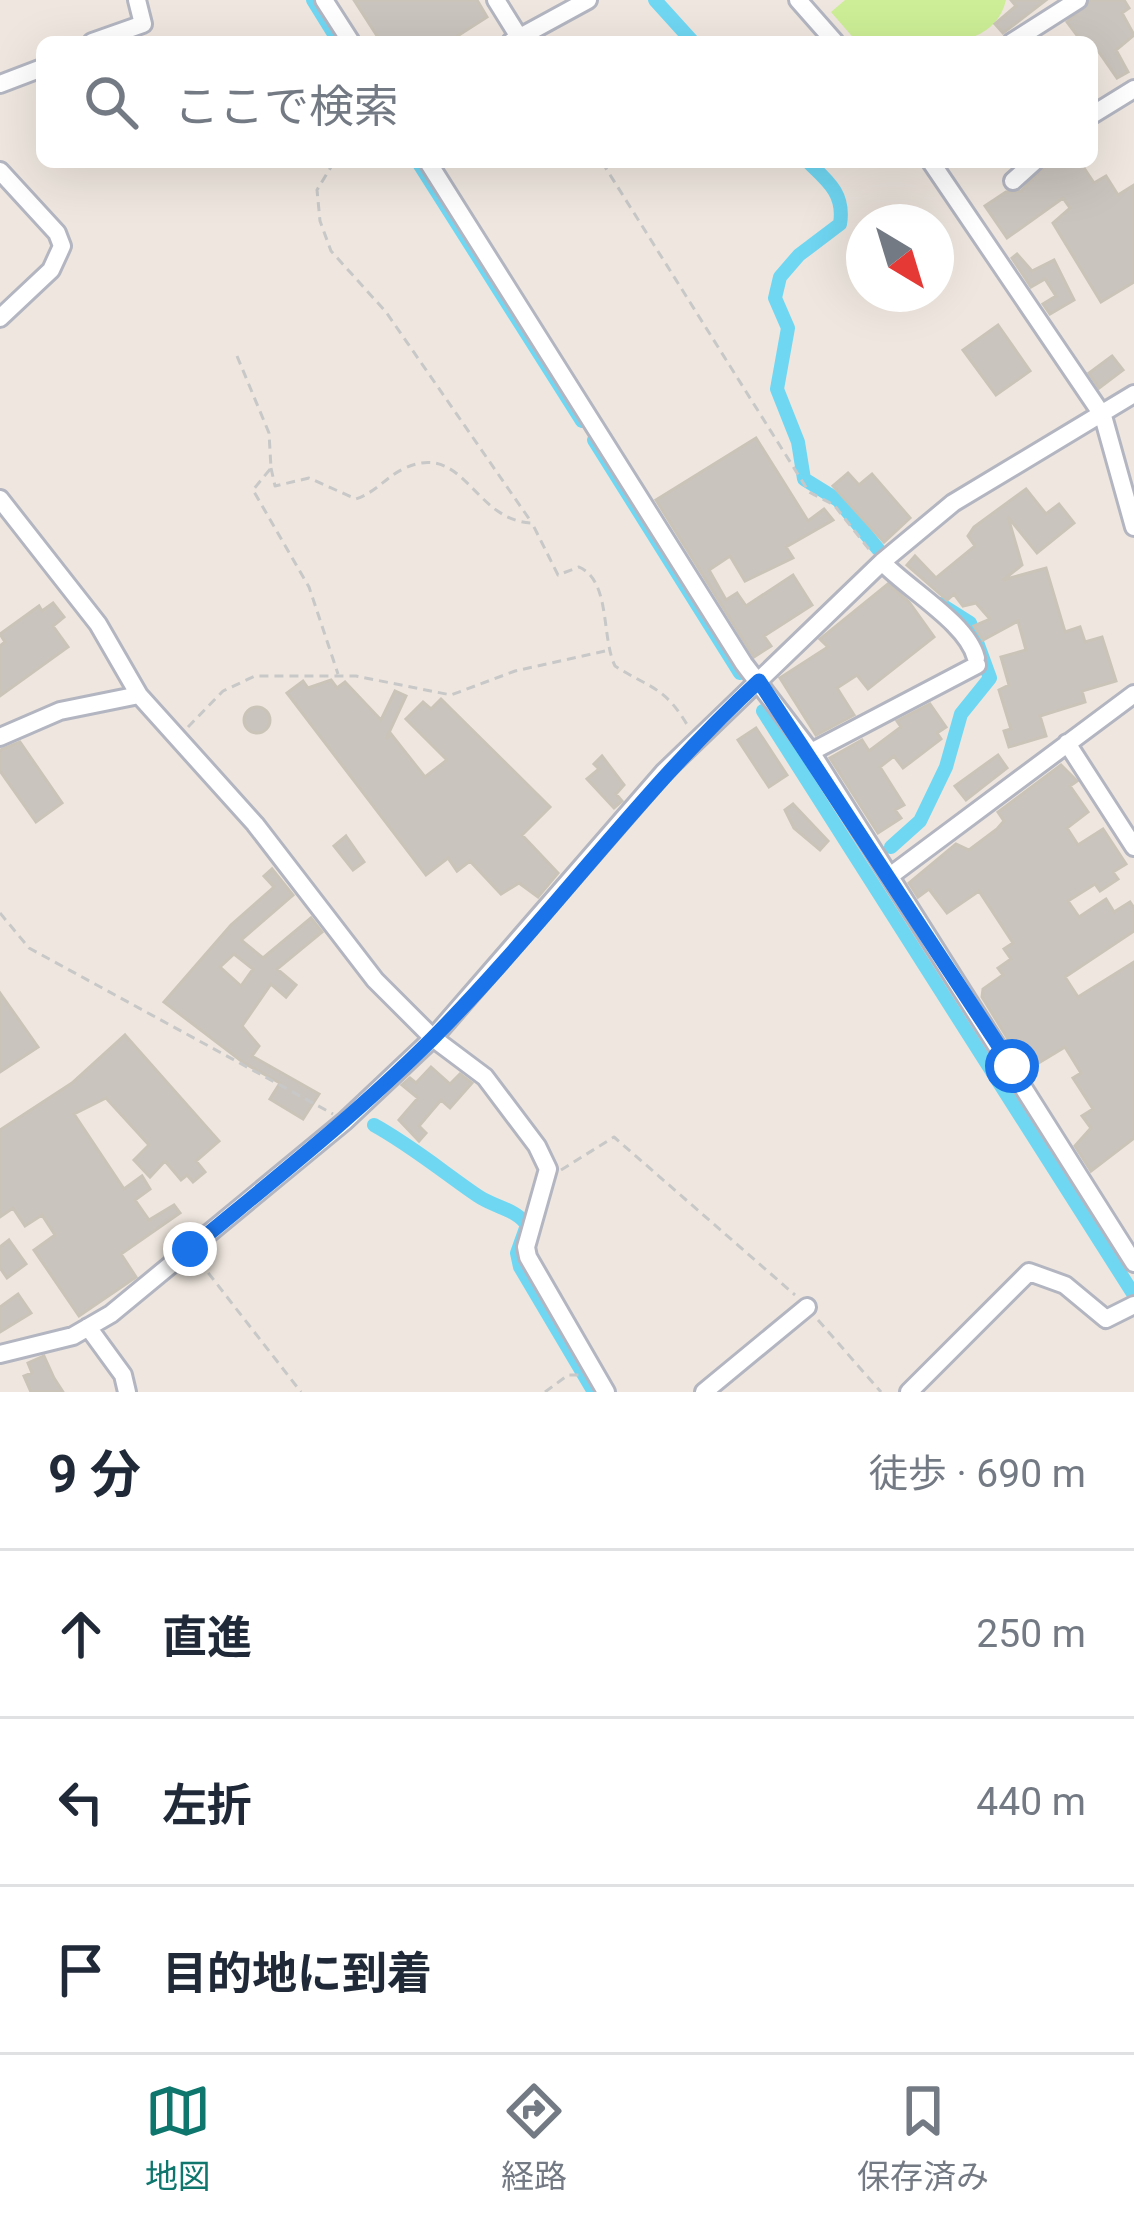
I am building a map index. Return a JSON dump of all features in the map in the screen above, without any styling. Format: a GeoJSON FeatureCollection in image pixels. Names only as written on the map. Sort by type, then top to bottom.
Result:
{"type":"FeatureCollection","features":[{"type":"Feature","properties":{"kind":"street"},"geometry":{"type":"LineString","coordinates":[[109,36],[142,24],[137,0]]}},
{"type":"Feature","properties":{"kind":"street"},"geometry":{"type":"LineString","coordinates":[[324,0],[347,36]]}},
{"type":"Feature","properties":{"kind":"street"},"geometry":{"type":"LineString","coordinates":[[496,0],[513,36]]}},
{"type":"Feature","properties":{"kind":"street"},"geometry":{"type":"LineString","coordinates":[[522,36],[588,0]]}},
{"type":"Feature","properties":{"kind":"street"},"geometry":{"type":"LineString","coordinates":[[798,0],[830,36]]}},
{"type":"Feature","properties":{"kind":"street"},"geometry":{"type":"LineString","coordinates":[[1022,36],[1078,0]]}},
{"type":"Feature","properties":{"kind":"street"},"geometry":{"type":"LineString","coordinates":[[0,84],[36,70]]}},
{"type":"Feature","properties":{"kind":"street"},"geometry":{"type":"LineString","coordinates":[[1098,112],[1134,89]]}},
{"type":"Feature","properties":{"kind":"street"},"geometry":{"type":"LineString","coordinates":[[432,168],[759,681],[811,752],[1134,1263]]}},
{"type":"Feature","properties":{"kind":"street"},"geometry":{"type":"LineString","coordinates":[[936,168],[1103,416],[1134,527]]}},
{"type":"Feature","properties":{"kind":"street"},"geometry":{"type":"LineString","coordinates":[[1013,181],[1027,168]]}},
{"type":"Feature","properties":{"kind":"street"},"geometry":{"type":"LineString","coordinates":[[0,171],[57,233],[62,247],[51,270],[0,318]]}},
{"type":"Feature","properties":{"kind":"street"},"geometry":{"type":"LineString","coordinates":[[0,1354],[88,1328],[345,1121],[433,1038],[696,740],[882,562],[953,503],[1134,394]]}},
{"type":"Feature","properties":{"kind":"street"},"geometry":{"type":"LineString","coordinates":[[0,500],[98,623],[140,695],[255,824],[374,980],[433,1038],[485,1077],[537,1146],[548,1169],[526,1247],[528,1257],[601,1384]]}},
{"type":"Feature","properties":{"kind":"street"},"geometry":{"type":"LineString","coordinates":[[811,752],[976,661],[962,626],[932,609],[882,562]]}},
{"type":"Feature","properties":{"kind":"street"},"geometry":{"type":"LineString","coordinates":[[890,876],[1134,694]]}},
{"type":"Feature","properties":{"kind":"street"},"geometry":{"type":"LineString","coordinates":[[0,736],[60,711],[140,695]]}},
{"type":"Feature","properties":{"kind":"street"},"geometry":{"type":"LineString","coordinates":[[1067,743],[1134,848]]}},
{"type":"Feature","properties":{"kind":"street"},"geometry":{"type":"LineString","coordinates":[[909,1392],[1029,1272],[1055,1278],[1106,1319],[1132,1306]]}},
{"type":"Feature","properties":{"kind":"street"},"geometry":{"type":"LineString","coordinates":[[704,1392],[807,1307]]}},
{"type":"Feature","properties":{"kind":"street"},"geometry":{"type":"LineString","coordinates":[[88,1328],[123,1375],[127,1392]]}},
{"type":"Feature","properties":{"kind":"path"},"geometry":{"type":"LineString","coordinates":[[330,168],[317,190],[320,221],[331,250],[386,312],[532,523],[559,575],[579,567],[598,584],[607,650],[615,666],[653,682],[673,700],[696,740]]}},
{"type":"Feature","properties":{"kind":"path"},"geometry":{"type":"LineString","coordinates":[[606,168],[809,492],[834,505],[882,562]]}},
{"type":"Feature","properties":{"kind":"path"},"geometry":{"type":"LineString","coordinates":[[237,356],[250,400],[268,433],[275,486],[309,478],[356,499],[378,492],[404,468],[445,463],[508,522],[532,523]]}},
{"type":"Feature","properties":{"kind":"path"},"geometry":{"type":"LineString","coordinates":[[271,467],[253,490],[310,587],[339,675]]}},
{"type":"Feature","properties":{"kind":"path"},"geometry":{"type":"LineString","coordinates":[[179,741],[197,713],[234,684],[255,676],[339,675],[451,695],[514,671],[607,650]]}},
{"type":"Feature","properties":{"kind":"path"},"geometry":{"type":"LineString","coordinates":[[0,913],[29,948],[345,1121]]}},
{"type":"Feature","properties":{"kind":"path"},"geometry":{"type":"LineString","coordinates":[[548,1169],[561,1171],[614,1137],[807,1307],[881,1392]]}},
{"type":"Feature","properties":{"kind":"path"},"geometry":{"type":"LineString","coordinates":[[190,1249],[301,1392]]}},
{"type":"Feature","properties":{"kind":"path"},"geometry":{"type":"LineString","coordinates":[[545,1392],[568,1375],[601,1384]]}},
{"type":"Feature","properties":{"kind":"green space"},"geometry":{"type":"Polygon","coordinates":[[[845,0],[1006,0],[998,19],[974,36],[852,36],[831,12],[845,0]]]}},
{"type":"Feature","properties":{"kind":"building"},"geometry":{"type":"Polygon","coordinates":[[[354,0],[477,0],[487,17],[457,36],[377,36],[354,0]]]}},
{"type":"Feature","properties":{"kind":"building"},"geometry":{"type":"Polygon","coordinates":[[[1011,0],[1046,0],[1003,33],[995,24],[1016,6],[1011,0]]]}},
{"type":"Feature","properties":{"kind":"building"},"geometry":{"type":"Polygon","coordinates":[[[1091,0],[1124,0],[1129,8],[1122,13],[1134,35],[1116,50],[1128,72],[1117,78],[1098,51],[1098,36],[1078,36],[1067,22],[1091,0]]]}},
{"type":"Feature","properties":{"kind":"building"},"geometry":{"type":"Polygon","coordinates":[[[1043,168],[1084,168],[1094,183],[1106,176],[1118,195],[1134,185],[1134,282],[1101,302],[1053,223],[1070,208],[1063,198],[1007,238],[985,206],[1006,192],[1021,191],[1043,168]]]}},
{"type":"Feature","properties":{"kind":"building"},"geometry":{"type":"Polygon","coordinates":[[[1017,254],[1032,271],[1054,260],[1074,300],[1050,314],[1043,304],[1056,296],[1045,279],[1031,287],[1012,258],[1017,254]]]}},
{"type":"Feature","properties":{"kind":"building"},"geometry":{"type":"Polygon","coordinates":[[[998,325],[1030,371],[996,395],[963,350],[998,325]]]}},
{"type":"Feature","properties":{"kind":"building"},"geometry":{"type":"Polygon","coordinates":[[[1112,356],[1123,370],[1099,388],[1089,373],[1112,356]]]}},
{"type":"Feature","properties":{"kind":"building"},"geometry":{"type":"Polygon","coordinates":[[[756,438],[808,521],[824,509],[833,520],[786,547],[793,558],[745,581],[730,556],[709,570],[726,600],[737,593],[746,606],[793,575],[812,605],[764,636],[771,646],[754,657],[656,500],[756,438]]]}},
{"type":"Feature","properties":{"kind":"building"},"geometry":{"type":"Polygon","coordinates":[[[848,473],[859,485],[872,474],[910,518],[884,542],[833,486],[848,473]]]}},
{"type":"Feature","properties":{"kind":"building"},"geometry":{"type":"Polygon","coordinates":[[[1026,489],[1046,514],[1059,504],[1074,523],[1037,553],[1008,517],[1022,565],[1003,580],[1046,568],[1065,632],[1080,627],[1085,642],[1102,637],[1116,681],[1082,691],[1085,702],[1040,716],[1046,736],[1009,747],[1004,731],[1011,729],[999,690],[1009,685],[1001,657],[1026,650],[1018,621],[983,640],[974,626],[990,619],[976,603],[963,606],[954,594],[947,600],[907,565],[915,556],[936,578],[975,546],[968,536],[974,527],[1026,489]]]}},
{"type":"Feature","properties":{"kind":"building"},"geometry":{"type":"Polygon","coordinates":[[[888,584],[909,602],[934,637],[868,689],[857,675],[837,688],[854,715],[816,735],[780,678],[828,647],[820,639],[888,584]]]}},
{"type":"Feature","properties":{"kind":"building"},"geometry":{"type":"Polygon","coordinates":[[[53,603],[64,617],[53,626],[68,647],[0,696],[0,646],[5,642],[0,634],[39,606],[42,611],[53,603]]]}},
{"type":"Feature","properties":{"kind":"building"},"geometry":{"type":"Polygon","coordinates":[[[331,680],[337,688],[345,682],[381,720],[395,691],[406,696],[386,739],[391,734],[425,777],[447,760],[406,719],[423,702],[431,709],[441,699],[550,807],[522,835],[558,873],[538,897],[519,883],[501,894],[470,861],[457,871],[448,858],[426,875],[287,693],[303,681],[308,688],[331,680]]]}},
{"type":"Feature","properties":{"kind":"building"},"geometry":{"type":"Polygon","coordinates":[[[930,704],[946,727],[937,733],[941,739],[903,768],[894,756],[880,767],[904,805],[895,810],[901,818],[878,833],[830,758],[862,740],[869,751],[901,727],[897,721],[930,704]]]}},
{"type":"Feature","properties":{"kind":"building"},"geometry":{"type":"Polygon","coordinates":[[[257,707],[270,720],[257,733],[244,720],[257,707]]]}},
{"type":"Feature","properties":{"kind":"building"},"geometry":{"type":"Polygon","coordinates":[[[756,728],[787,775],[769,787],[738,740],[756,728]]]}},
{"type":"Feature","properties":{"kind":"building"},"geometry":{"type":"Polygon","coordinates":[[[20,742],[62,803],[36,822],[0,771],[0,750],[20,742]]]}},
{"type":"Feature","properties":{"kind":"building"},"geometry":{"type":"Polygon","coordinates":[[[998,755],[1007,768],[966,800],[955,786],[998,755]]]}},
{"type":"Feature","properties":{"kind":"building"},"geometry":{"type":"Polygon","coordinates":[[[602,756],[624,785],[616,794],[622,801],[614,808],[587,779],[599,769],[594,764],[602,756]]]}},
{"type":"Feature","properties":{"kind":"building"},"geometry":{"type":"Polygon","coordinates":[[[1061,765],[1077,781],[1070,786],[1088,812],[1067,828],[1078,845],[1103,829],[1126,864],[1113,872],[1118,879],[1100,891],[1095,884],[1068,901],[1079,917],[1106,899],[1114,912],[1130,902],[1134,908],[1134,931],[1065,977],[1078,997],[1134,962],[1134,1138],[1091,1171],[1075,1146],[1091,1128],[1082,1116],[1093,1109],[1073,1078],[1081,1073],[1065,1047],[1027,1070],[982,997],[983,989],[1003,975],[998,968],[1011,959],[1004,949],[1013,943],[979,891],[947,913],[929,889],[918,897],[909,883],[956,844],[969,850],[997,829],[1004,821],[998,812],[1061,765]]]}},
{"type":"Feature","properties":{"kind":"building"},"geometry":{"type":"Polygon","coordinates":[[[793,804],[828,841],[820,850],[794,828],[785,810],[793,804]]]}},
{"type":"Feature","properties":{"kind":"building"},"geometry":{"type":"Polygon","coordinates":[[[346,836],[364,862],[353,870],[334,846],[346,836]]]}},
{"type":"Feature","properties":{"kind":"building"},"geometry":{"type":"Polygon","coordinates":[[[272,869],[293,895],[241,940],[263,958],[311,918],[322,932],[277,969],[296,985],[286,997],[271,984],[242,1026],[259,1046],[252,1056],[319,1094],[303,1119],[270,1099],[280,1083],[244,1063],[164,1002],[231,925],[274,887],[264,876],[272,869]],[[234,954],[220,967],[241,986],[253,969],[234,954]]]}},
{"type":"Feature","properties":{"kind":"building"},"geometry":{"type":"Polygon","coordinates":[[[0,993],[38,1047],[0,1072],[0,993]]]}},
{"type":"Feature","properties":{"kind":"building"},"geometry":{"type":"Polygon","coordinates":[[[125,1035],[219,1141],[196,1161],[205,1172],[193,1182],[187,1175],[181,1180],[165,1161],[150,1177],[134,1160],[149,1145],[106,1098],[74,1114],[124,1189],[142,1176],[150,1189],[135,1200],[149,1220],[174,1205],[180,1213],[121,1254],[136,1277],[79,1316],[34,1250],[55,1235],[42,1215],[25,1226],[13,1208],[0,1217],[0,1130],[72,1083],[125,1035]]]}},
{"type":"Feature","properties":{"kind":"building"},"geometry":{"type":"Polygon","coordinates":[[[431,1067],[450,1084],[460,1074],[472,1083],[450,1108],[441,1100],[419,1126],[426,1133],[419,1141],[399,1120],[418,1098],[402,1085],[410,1078],[416,1083],[431,1067]]]}},
{"type":"Feature","properties":{"kind":"building"},"geometry":{"type":"Polygon","coordinates":[[[9,1240],[26,1264],[7,1278],[0,1268],[0,1247],[9,1240]]]}},
{"type":"Feature","properties":{"kind":"building"},"geometry":{"type":"Polygon","coordinates":[[[18,1294],[31,1313],[0,1332],[0,1307],[18,1294]]]}},
{"type":"Feature","properties":{"kind":"building"},"geometry":{"type":"Polygon","coordinates":[[[44,1356],[63,1392],[31,1392],[24,1376],[32,1373],[28,1363],[44,1356]]]}},
{"type":"Feature","properties":{"kind":"waterway"},"geometry":{"type":"LineString","coordinates":[[313,0],[335,36]]}},
{"type":"Feature","properties":{"kind":"waterway"},"geometry":{"type":"LineString","coordinates":[[655,0],[688,36]]}},
{"type":"Feature","properties":{"kind":"waterway"},"geometry":{"type":"LineString","coordinates":[[422,168],[582,421]]}},
{"type":"Feature","properties":{"kind":"waterway"},"geometry":{"type":"LineString","coordinates":[[814,168],[837,196],[840,224],[799,255],[780,277],[775,298],[788,328],[777,389],[798,442],[804,479],[838,500],[878,549]]}},
{"type":"Feature","properties":{"kind":"waterway"},"geometry":{"type":"LineString","coordinates":[[594,440],[740,673]]}},
{"type":"Feature","properties":{"kind":"waterway"},"geometry":{"type":"LineString","coordinates":[[891,847],[920,821],[946,767],[961,714],[990,678],[970,623],[940,604]]}},
{"type":"Feature","properties":{"kind":"waterway"},"geometry":{"type":"LineString","coordinates":[[763,711],[1134,1295]]}},
{"type":"Feature","properties":{"kind":"waterway"},"geometry":{"type":"LineString","coordinates":[[374,1125],[527,1225],[517,1253],[520,1267],[594,1392]]}},
{"type":"Feature","properties":{"kind":"route"},"geometry":{"type":"LineString","coordinates":[[190,1249],[345,1121],[433,1038],[664,772],[759,681],[811,752],[1012,1066]]}}]}
